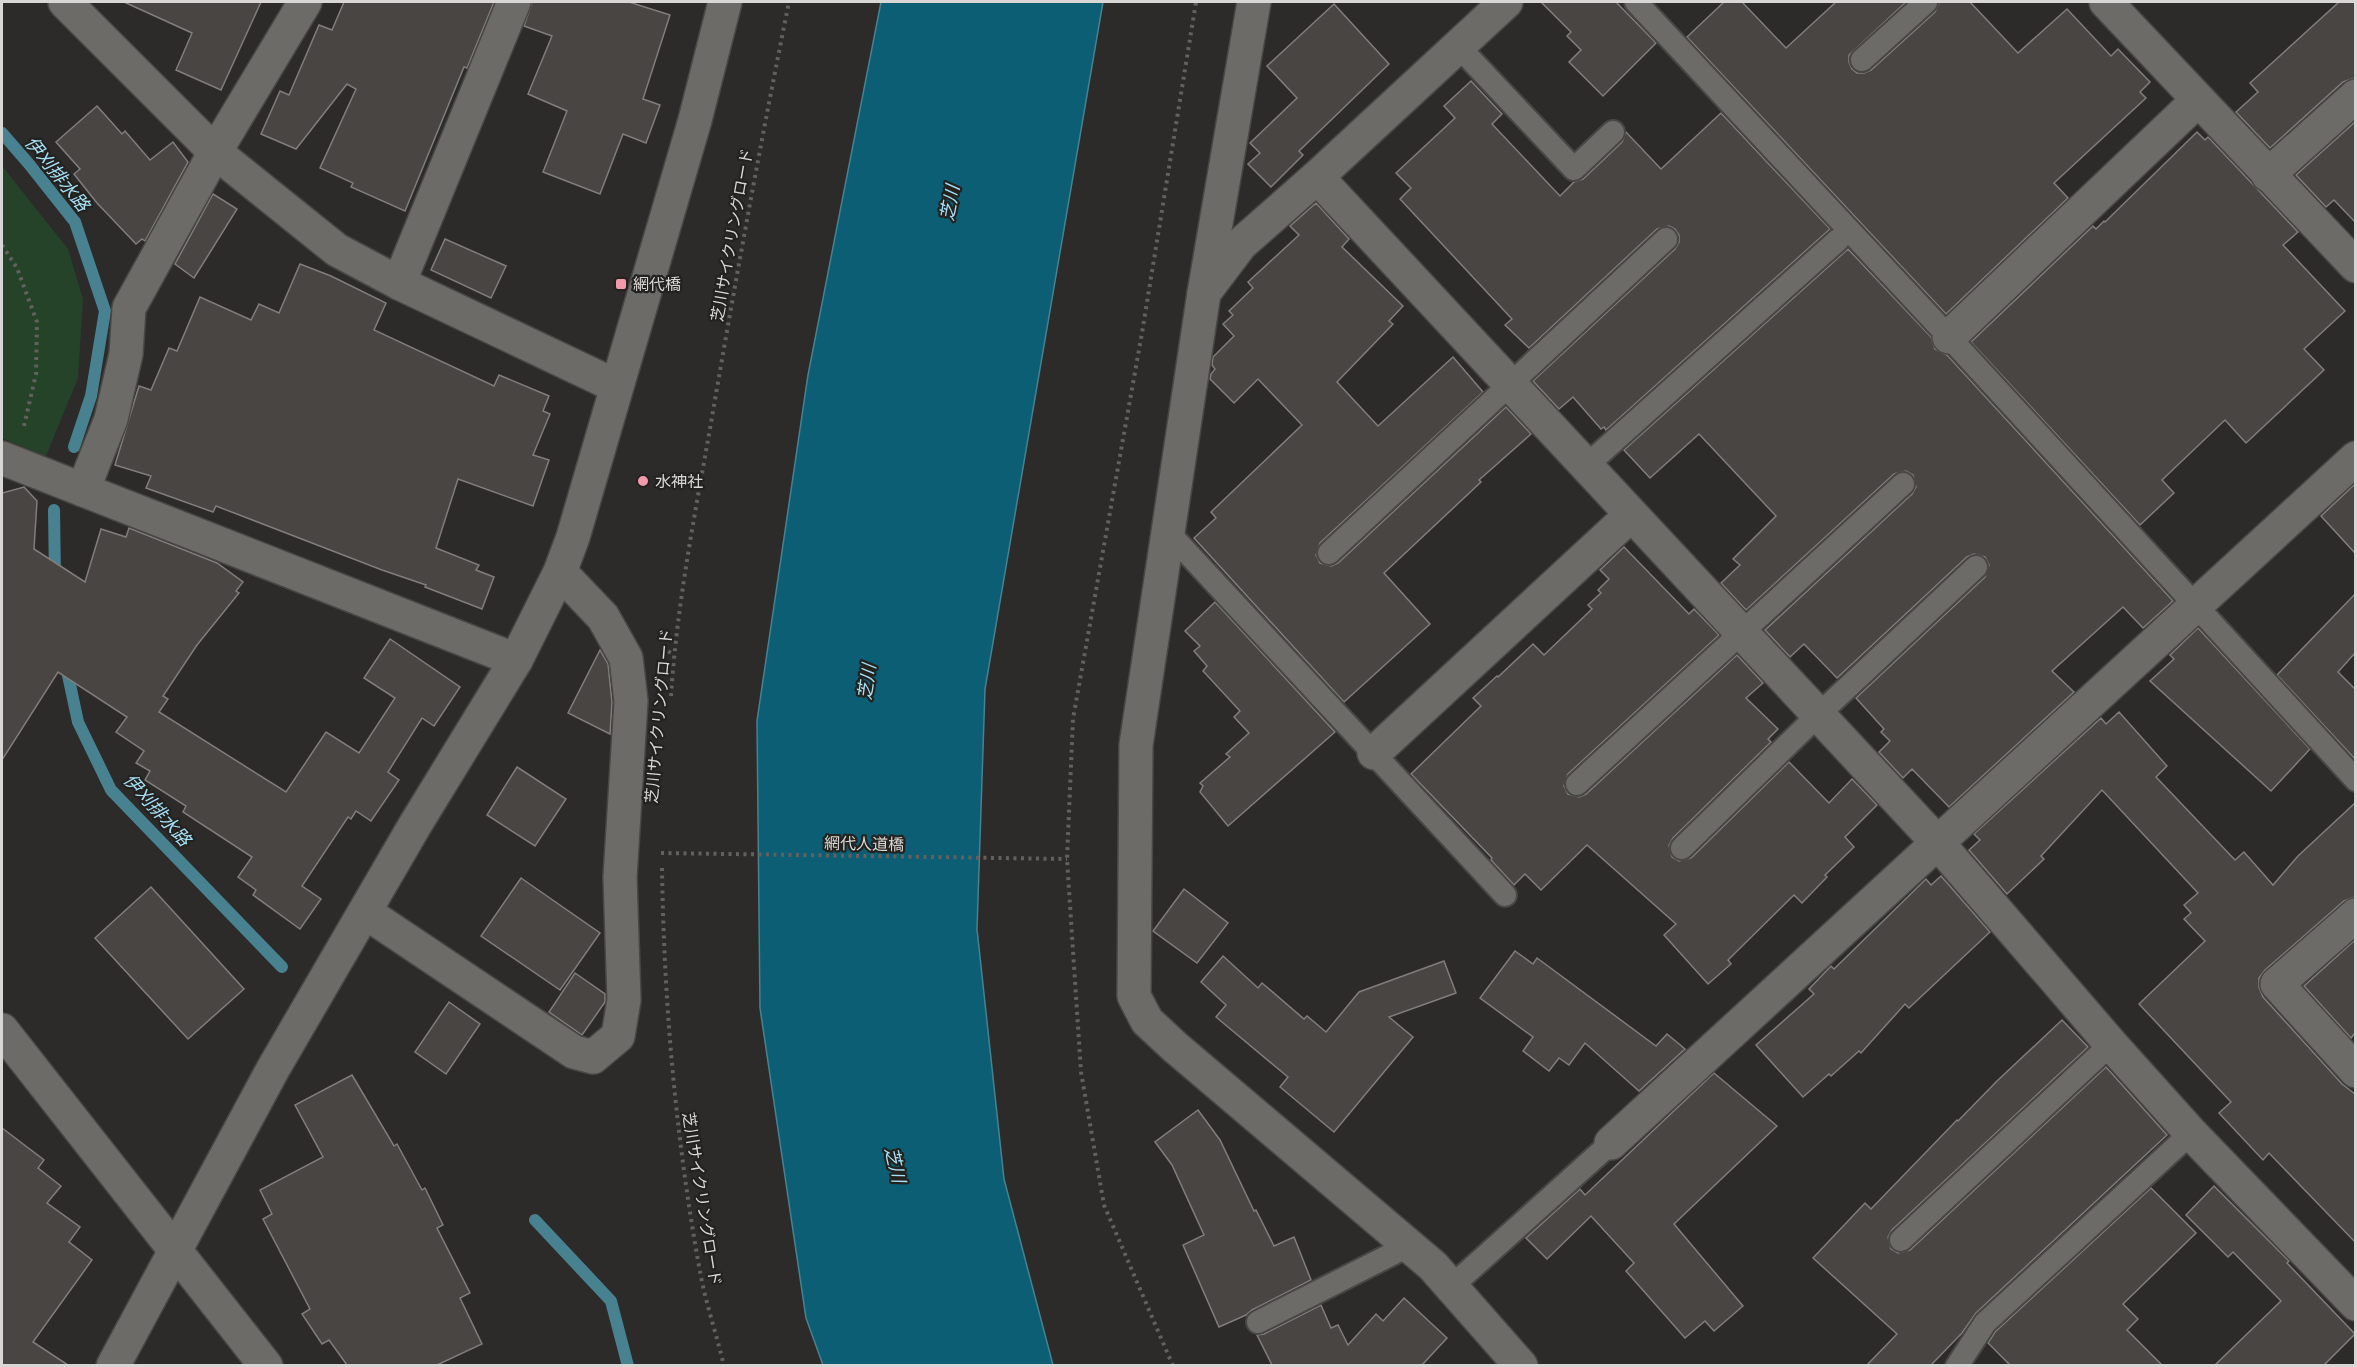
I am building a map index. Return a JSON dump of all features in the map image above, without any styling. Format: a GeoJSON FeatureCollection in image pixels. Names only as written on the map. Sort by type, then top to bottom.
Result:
{"type":"FeatureCollection","features":[{"type":"Feature","properties":{"kind":"street"},"geometry":{"type":"LineString","coordinates":[[65,2],[215,152],[337,250],[399,284],[616,386]]}},
{"type":"Feature","properties":{"kind":"street"},"geometry":{"type":"LineString","coordinates":[[83,490],[111,419],[126,354],[129,308],[215,152],[305,2]]}},
{"type":"Feature","properties":{"kind":"street"},"geometry":{"type":"LineString","coordinates":[[399,284],[514,2]]}},
{"type":"Feature","properties":{"kind":"street"},"geometry":{"type":"LineString","coordinates":[[113,1365],[273,1069],[516,660],[560,572],[573,537],[695,120],[725,2]]}},
{"type":"Feature","properties":{"kind":"street"},"geometry":{"type":"LineString","coordinates":[[1254,2],[1204,293],[1136,746],[1134,996],[1147,1021],[1175,1047],[1410,1245],[1452,1286],[1521,1365]]}},
{"type":"Feature","properties":{"kind":"street"},"geometry":{"type":"LineString","coordinates":[[1204,293],[1241,244],[1506,2]]}},
{"type":"Feature","properties":{"kind":"street"},"geometry":{"type":"LineString","coordinates":[[2106,2],[2355,266]]}},
{"type":"Feature","properties":{"kind":"street"},"geometry":{"type":"LineString","coordinates":[[2268,175],[2355,96]]}},
{"type":"Feature","properties":{"kind":"street"},"geometry":{"type":"LineString","coordinates":[[1949,337],[2198,100]]}},
{"type":"Feature","properties":{"kind":"street"},"geometry":{"type":"LineString","coordinates":[[1317,177],[1938,842],[2111,1044],[2191,1133],[2355,1304]]}},
{"type":"Feature","properties":{"kind":"street"},"geometry":{"type":"LineString","coordinates":[[1611,1143],[2355,458]]}},
{"type":"Feature","properties":{"kind":"street"},"geometry":{"type":"LineString","coordinates":[[4,464],[83,490],[516,660]]}},
{"type":"Feature","properties":{"kind":"street"},"geometry":{"type":"LineString","coordinates":[[1374,753],[1631,515]]}},
{"type":"Feature","properties":{"kind":"street"},"geometry":{"type":"LineString","coordinates":[[365,912],[574,1052],[593,1057],[618,1036],[624,1000],[620,877],[631,701],[626,658],[603,617],[560,572]]}},
{"type":"Feature","properties":{"kind":"street"},"geometry":{"type":"LineString","coordinates":[[2355,915],[2277,984],[2355,1071]]}},
{"type":"Feature","properties":{"kind":"street"},"geometry":{"type":"LineString","coordinates":[[2,1030],[266,1365]]}},
{"type":"Feature","properties":{"kind":"lane"},"geometry":{"type":"LineString","coordinates":[[1636,2],[1949,337],[2355,780]]}},
{"type":"Feature","properties":{"kind":"lane"},"geometry":{"type":"LineString","coordinates":[[1862,60],[1926,2]]}},
{"type":"Feature","properties":{"kind":"lane"},"geometry":{"type":"LineString","coordinates":[[1458,46],[1574,168],[1613,132]]}},
{"type":"Feature","properties":{"kind":"lane"},"geometry":{"type":"LineString","coordinates":[[1329,554],[1666,239]]}},
{"type":"Feature","properties":{"kind":"lane"},"geometry":{"type":"LineString","coordinates":[[1586,466],[1838,240]]}},
{"type":"Feature","properties":{"kind":"lane"},"geometry":{"type":"LineString","coordinates":[[1577,784],[1904,484]]}},
{"type":"Feature","properties":{"kind":"lane"},"geometry":{"type":"LineString","coordinates":[[1168,533],[1505,895]]}},
{"type":"Feature","properties":{"kind":"lane"},"geometry":{"type":"LineString","coordinates":[[1682,848],[1818,715],[1976,567]]}},
{"type":"Feature","properties":{"kind":"lane"},"geometry":{"type":"LineString","coordinates":[[1901,1240],[2111,1044]]}},
{"type":"Feature","properties":{"kind":"lane"},"geometry":{"type":"LineString","coordinates":[[1957,1365],[1985,1323],[2191,1133]]}},
{"type":"Feature","properties":{"kind":"lane"},"geometry":{"type":"LineString","coordinates":[[1452,1286],[1611,1143]]}},
{"type":"Feature","properties":{"kind":"lane"},"geometry":{"type":"LineString","coordinates":[[1258,1322],[1410,1245]]}},
{"type":"Feature","properties":{"kind":"path","name":"芝川サイクリングロード"},"geometry":{"type":"LineString","coordinates":[[671,702],[674,655],[705,455],[752,187],[789,2]]}},
{"type":"Feature","properties":{"kind":"path"},"geometry":{"type":"LineString","coordinates":[[2,244],[17,268],[37,322],[36,374],[19,448],[4,464]]}},
{"type":"Feature","properties":{"kind":"path","name":"芝川サイクリングロード"},"geometry":{"type":"LineString","coordinates":[[662,841],[663,930],[675,1106],[702,1278],[724,1365]]}},
{"type":"Feature","properties":{"kind":"path","name":"網代人道橋"},"geometry":{"type":"LineString","coordinates":[[661,853],[1066,859]]}},
{"type":"Feature","properties":{"kind":"green space"},"geometry":{"type":"Polygon","coordinates":[[[2,166],[68,249],[83,299],[78,378],[46,456],[2,438],[2,166]]]}},
{"type":"Feature","properties":{"kind":"water","name":"芝川"},"geometry":{"type":"Polygon","coordinates":[[[881,2],[1103,2],[985,689],[977,929],[1004,1179],[1053,1365],[823,1365],[806,1318],[760,1008],[757,721],[808,375],[881,2]]]}},
{"type":"Feature","properties":{"kind":"building"},"geometry":{"type":"Polygon","coordinates":[[[124,2],[261,2],[221,90],[176,70],[192,33],[124,2]]]}},
{"type":"Feature","properties":{"kind":"building"},"geometry":{"type":"Polygon","coordinates":[[[344,2],[494,2],[467,68],[464,67],[405,211],[351,187],[353,183],[320,168],[356,89],[347,84],[296,149],[261,134],[280,91],[289,95],[319,25],[332,30],[344,2]]]}},
{"type":"Feature","properties":{"kind":"building"},"geometry":{"type":"Polygon","coordinates":[[[532,2],[629,2],[670,15],[643,99],[660,105],[646,143],[623,134],[600,194],[543,172],[567,111],[528,94],[552,36],[524,26],[532,2]]]}},
{"type":"Feature","properties":{"kind":"building"},"geometry":{"type":"Polygon","coordinates":[[[1541,2],[1616,2],[1656,43],[1603,96],[1569,62],[1581,50],[1567,36],[1571,32],[1541,2]]]}},
{"type":"Feature","properties":{"kind":"building"},"geometry":{"type":"Polygon","coordinates":[[[1724,2],[1742,2],[1786,48],[1836,2],[1906,2],[1849,55],[1852,69],[1857,73],[1871,70],[1935,12],[1939,2],[1970,2],[2018,53],[2067,9],[2111,56],[2118,49],[2150,82],[2140,92],[2146,98],[2054,183],[2068,198],[1946,314],[1687,37],[1724,2]]]}},
{"type":"Feature","properties":{"kind":"building"},"geometry":{"type":"Polygon","coordinates":[[[2339,2],[2355,2],[2355,78],[2343,82],[2270,148],[2236,112],[2258,92],[2250,83],[2339,2]]]}},
{"type":"Feature","properties":{"kind":"building"},"geometry":{"type":"Polygon","coordinates":[[[1334,4],[1389,64],[1299,151],[1303,155],[1271,187],[1248,164],[1260,153],[1250,143],[1297,98],[1267,66],[1334,4]]]}},
{"type":"Feature","properties":{"kind":"building"},"geometry":{"type":"Polygon","coordinates":[[[1471,81],[1502,114],[1492,124],[1560,196],[1574,182],[1583,179],[1622,142],[1626,132],[1661,169],[1721,113],[1830,229],[1606,430],[1604,427],[1601,429],[1573,397],[1559,409],[1533,381],[1675,249],[1679,242],[1679,235],[1669,226],[1657,229],[1529,348],[1505,325],[1512,319],[1400,199],[1411,188],[1396,173],[1455,118],[1444,106],[1471,81]]]}},
{"type":"Feature","properties":{"kind":"building"},"geometry":{"type":"Polygon","coordinates":[[[97,106],[122,134],[125,131],[150,160],[173,142],[188,162],[145,241],[142,239],[136,244],[97,203],[74,174],[80,169],[56,142],[97,106]]]}},
{"type":"Feature","properties":{"kind":"building"},"geometry":{"type":"Polygon","coordinates":[[[2355,122],[2355,222],[2334,200],[2326,207],[2296,175],[2355,122]]]}},
{"type":"Feature","properties":{"kind":"building"},"geometry":{"type":"Polygon","coordinates":[[[2197,132],[2205,140],[2208,137],[2298,232],[2283,245],[2345,311],[2304,349],[2324,370],[2246,443],[2225,420],[2162,480],[2174,493],[2140,525],[1971,342],[2093,226],[2096,229],[2105,222],[2197,132]]]}},
{"type":"Feature","properties":{"kind":"building"},"geometry":{"type":"Polygon","coordinates":[[[213,194],[237,209],[194,278],[175,264],[213,194]]]}},
{"type":"Feature","properties":{"kind":"building"},"geometry":{"type":"Polygon","coordinates":[[[1316,203],[1349,239],[1342,247],[1403,306],[1389,321],[1393,324],[1337,382],[1378,426],[1453,357],[1483,392],[1320,543],[1316,555],[1320,563],[1331,566],[1338,563],[1506,407],[1531,434],[1479,480],[1481,482],[1384,573],[1430,624],[1344,702],[1194,538],[1216,518],[1211,512],[1302,425],[1258,379],[1234,403],[1210,379],[1215,369],[1212,365],[1213,357],[1234,336],[1223,324],[1233,315],[1229,311],[1253,288],[1248,282],[1299,235],[1290,226],[1316,203]]]}},
{"type":"Feature","properties":{"kind":"building"},"geometry":{"type":"Polygon","coordinates":[[[445,239],[506,266],[491,298],[431,270],[445,239]]]}},
{"type":"Feature","properties":{"kind":"building"},"geometry":{"type":"Polygon","coordinates":[[[1848,249],[1931,337],[1935,349],[1947,355],[2173,601],[2143,628],[2123,607],[2052,671],[2074,692],[1949,807],[1912,769],[1903,778],[1879,752],[1890,741],[1881,732],[1884,729],[1856,698],[1985,577],[1989,565],[1985,557],[1974,554],[1967,557],[1837,678],[1804,644],[1790,657],[1765,630],[1912,494],[1916,487],[1913,475],[1906,471],[1894,474],[1746,610],[1721,583],[1740,565],[1733,559],[1776,516],[1699,434],[1650,478],[1624,450],[1848,249]]]}},
{"type":"Feature","properties":{"kind":"building"},"geometry":{"type":"Polygon","coordinates":[[[300,264],[331,276],[386,303],[374,330],[494,386],[499,375],[549,396],[543,411],[550,414],[533,455],[549,460],[533,506],[458,479],[436,548],[479,565],[476,570],[494,577],[482,609],[425,587],[426,585],[216,506],[213,512],[146,488],[151,476],[115,465],[139,386],[151,390],[169,348],[177,351],[200,297],[251,320],[259,304],[279,313],[300,264]]]}},
{"type":"Feature","properties":{"kind":"building"},"geometry":{"type":"Polygon","coordinates":[[[2355,484],[2355,553],[2321,516],[2355,484]]]}},
{"type":"Feature","properties":{"kind":"building"},"geometry":{"type":"Polygon","coordinates":[[[24,487],[37,501],[34,549],[85,582],[101,529],[126,537],[129,528],[217,563],[243,582],[236,591],[239,593],[197,645],[163,696],[168,699],[159,712],[286,792],[326,732],[359,753],[395,698],[364,678],[390,639],[460,687],[434,726],[422,718],[388,772],[399,780],[371,821],[356,811],[351,819],[348,817],[302,886],[321,899],[300,929],[253,895],[256,890],[238,877],[252,857],[183,812],[186,806],[145,780],[150,771],[136,763],[144,751],[116,732],[127,717],[58,672],[2,760],[2,493],[24,487]]]}},
{"type":"Feature","properties":{"kind":"building"},"geometry":{"type":"Polygon","coordinates":[[[1624,547],[1689,614],[1694,609],[1719,635],[1568,774],[1564,786],[1568,794],[1579,797],[1586,794],[1737,655],[1763,683],[1746,698],[1778,729],[1768,739],[1771,742],[1673,838],[1669,845],[1672,857],[1679,861],[1691,858],[1789,762],[1829,803],[1852,779],[1877,805],[1845,837],[1854,847],[1825,875],[1827,877],[1802,903],[1794,895],[1728,960],[1731,964],[1708,984],[1664,935],[1676,924],[1587,845],[1541,890],[1525,874],[1514,885],[1491,860],[1492,858],[1411,774],[1481,706],[1473,698],[1497,676],[1533,644],[1544,655],[1592,609],[1588,605],[1601,593],[1598,590],[1609,579],[1600,570],[1624,547]]]}},
{"type":"Feature","properties":{"kind":"building"},"geometry":{"type":"Polygon","coordinates":[[[2355,594],[2355,653],[2338,672],[2355,689],[2355,759],[2277,675],[2355,594]]]}},
{"type":"Feature","properties":{"kind":"building"},"geometry":{"type":"Polygon","coordinates":[[[1215,602],[1335,732],[1228,826],[1200,792],[1203,786],[1200,783],[1230,757],[1226,754],[1249,733],[1234,717],[1240,711],[1203,671],[1207,666],[1194,651],[1200,646],[1185,631],[1215,602]]]}},
{"type":"Feature","properties":{"kind":"building"},"geometry":{"type":"Polygon","coordinates":[[[2198,628],[2310,749],[2271,791],[2150,681],[2174,659],[2170,655],[2198,628]]]}},
{"type":"Feature","properties":{"kind":"building"},"geometry":{"type":"Polygon","coordinates":[[[600,650],[608,664],[612,702],[610,734],[568,713],[600,650]]]}},
{"type":"Feature","properties":{"kind":"building"},"geometry":{"type":"Polygon","coordinates":[[[2119,712],[2167,766],[2156,777],[2235,860],[2244,852],[2273,885],[2298,856],[2355,803],[2355,897],[2344,901],[2265,970],[2259,978],[2259,987],[2263,997],[2342,1084],[2355,1094],[2355,1242],[2269,1153],[2263,1160],[2219,1113],[2231,1102],[2139,1004],[2205,941],[2184,919],[2191,913],[2184,905],[2198,893],[2102,790],[2041,856],[2044,859],[2007,894],[1969,850],[1980,840],[1974,834],[2101,718],[2106,724],[2119,712]]]}},
{"type":"Feature","properties":{"kind":"building"},"geometry":{"type":"Polygon","coordinates":[[[517,767],[566,799],[535,846],[487,815],[517,767]]]}},
{"type":"Feature","properties":{"kind":"building"},"geometry":{"type":"Polygon","coordinates":[[[1941,876],[1990,932],[1909,1008],[1905,1004],[1861,1053],[1859,1051],[1803,1097],[1756,1045],[1814,994],[1809,989],[1831,966],[1834,969],[1926,879],[1931,885],[1941,876]]]}},
{"type":"Feature","properties":{"kind":"building"},"geometry":{"type":"Polygon","coordinates":[[[521,878],[600,933],[560,990],[481,936],[521,878]]]}},
{"type":"Feature","properties":{"kind":"building"},"geometry":{"type":"Polygon","coordinates":[[[151,887],[244,989],[188,1039],[95,938],[151,887]]]}},
{"type":"Feature","properties":{"kind":"building"},"geometry":{"type":"Polygon","coordinates":[[[1184,889],[1228,923],[1197,963],[1153,931],[1184,889]]]}},
{"type":"Feature","properties":{"kind":"building"},"geometry":{"type":"Polygon","coordinates":[[[2355,940],[2355,1033],[2351,1038],[2304,986],[2355,940]]]}},
{"type":"Feature","properties":{"kind":"building"},"geometry":{"type":"Polygon","coordinates":[[[1515,951],[1533,964],[1537,958],[1656,1046],[1667,1034],[1685,1049],[1639,1091],[1585,1043],[1569,1065],[1559,1058],[1549,1071],[1523,1051],[1533,1037],[1480,998],[1515,951]]]}},
{"type":"Feature","properties":{"kind":"building"},"geometry":{"type":"Polygon","coordinates":[[[1223,956],[1258,988],[1262,983],[1304,1019],[1307,1016],[1326,1032],[1359,992],[1444,961],[1456,993],[1389,1017],[1413,1037],[1334,1132],[1280,1087],[1288,1077],[1216,1017],[1226,1005],[1201,982],[1223,956]]]}},
{"type":"Feature","properties":{"kind":"building"},"geometry":{"type":"Polygon","coordinates":[[[575,973],[605,994],[605,1002],[582,1035],[549,1012],[575,973]]]}},
{"type":"Feature","properties":{"kind":"building"},"geometry":{"type":"Polygon","coordinates":[[[449,1002],[480,1024],[446,1074],[415,1052],[449,1002]]]}},
{"type":"Feature","properties":{"kind":"building"},"geometry":{"type":"Polygon","coordinates":[[[2062,1020],[2088,1047],[1892,1230],[1888,1237],[1891,1249],[1898,1253],[1910,1250],[2106,1067],[2167,1135],[1976,1313],[1962,1333],[1931,1365],[1867,1365],[1897,1334],[1813,1258],[1865,1203],[1871,1209],[1957,1120],[2062,1020]]]}},
{"type":"Feature","properties":{"kind":"building"},"geometry":{"type":"Polygon","coordinates":[[[1714,1073],[1777,1126],[1674,1224],[1743,1306],[1714,1331],[1705,1321],[1685,1338],[1626,1271],[1634,1263],[1591,1216],[1547,1259],[1526,1238],[1580,1189],[1585,1195],[1714,1073]]]}},
{"type":"Feature","properties":{"kind":"building"},"geometry":{"type":"Polygon","coordinates":[[[352,1075],[394,1146],[397,1144],[422,1190],[425,1188],[443,1225],[437,1228],[470,1293],[460,1298],[482,1344],[437,1365],[347,1365],[329,1340],[322,1344],[302,1314],[310,1309],[263,1219],[272,1214],[260,1190],[323,1157],[295,1105],[352,1075]]]}},
{"type":"Feature","properties":{"kind":"building"},"geometry":{"type":"Polygon","coordinates":[[[1198,1110],[1220,1140],[1254,1211],[1256,1210],[1274,1246],[1294,1237],[1311,1280],[1219,1327],[1183,1245],[1204,1235],[1172,1165],[1155,1142],[1198,1110]]]}},
{"type":"Feature","properties":{"kind":"building"},"geometry":{"type":"Polygon","coordinates":[[[2,1128],[44,1160],[38,1168],[61,1186],[47,1203],[80,1227],[69,1242],[92,1260],[33,1342],[68,1365],[2,1365],[2,1128]]]}},
{"type":"Feature","properties":{"kind":"building"},"geometry":{"type":"Polygon","coordinates":[[[2214,1186],[2289,1261],[2287,1263],[2355,1334],[2324,1365],[2215,1365],[2281,1301],[2233,1252],[2228,1257],[2186,1215],[2214,1186]]]}},
{"type":"Feature","properties":{"kind":"building"},"geometry":{"type":"Polygon","coordinates":[[[2151,1188],[2196,1233],[2123,1304],[2138,1319],[2127,1330],[2162,1365],[2010,1365],[1988,1343],[1995,1332],[2151,1188]]]}},
{"type":"Feature","properties":{"kind":"building"},"geometry":{"type":"Polygon","coordinates":[[[1404,1298],[1447,1338],[1422,1365],[1272,1365],[1257,1335],[1264,1334],[1321,1305],[1331,1328],[1338,1325],[1348,1345],[1376,1314],[1383,1321],[1404,1298]]]}},
{"type":"Feature","properties":{"kind":"waterway","name":"伊刈排水路"},"geometry":{"type":"LineString","coordinates":[[2,133],[75,222],[105,311],[91,396],[74,447]]}},
{"type":"Feature","properties":{"kind":"waterway","name":"伊刈排水路"},"geometry":{"type":"LineString","coordinates":[[54,510],[55,578]]}},
{"type":"Feature","properties":{"kind":"waterway","name":"伊刈排水路"},"geometry":{"type":"LineString","coordinates":[[66,666],[78,722],[111,790],[282,967]]}},
{"type":"Feature","properties":{"kind":"waterway","name":"伊刈排水路"},"geometry":{"type":"LineString","coordinates":[[535,1220],[611,1301],[628,1366]]}},
{"type":"Feature","properties":{"kind":"place","name":"網代橋"},"geometry":{"type":"Point","coordinates":[621,284]}},
{"type":"Feature","properties":{"kind":"place","name":"水神社"},"geometry":{"type":"Point","coordinates":[643,481]}}]}
